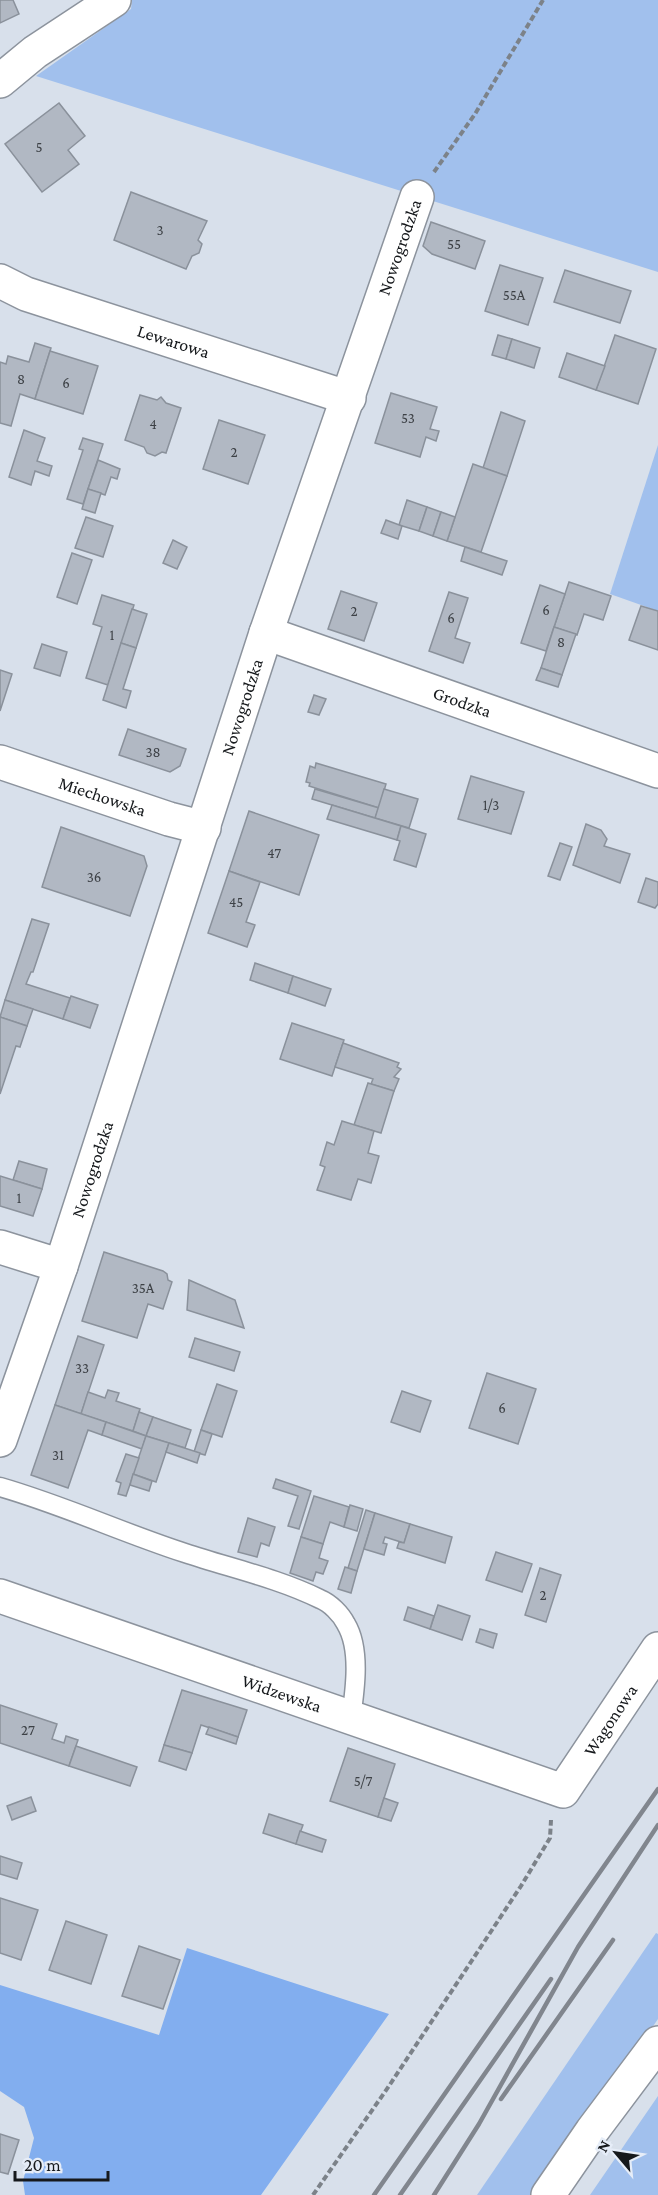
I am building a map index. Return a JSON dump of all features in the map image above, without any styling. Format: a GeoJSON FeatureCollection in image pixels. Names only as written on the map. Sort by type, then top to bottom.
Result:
{"type":"FeatureCollection","features":[{"type":"Feature","properties":{"kind":"street"},"geometry":{"type":"LineString","coordinates":[[0,81],[35,52],[114,0]]}},
{"type":"Feature","properties":{"kind":"street","name":"Nowogrodzka"},"geometry":{"type":"LineString","coordinates":[[0,1440],[61,1266],[266,633],[417,197]]}},
{"type":"Feature","properties":{"kind":"street","name":"Lewarowa"},"geometry":{"type":"LineString","coordinates":[[0,281],[26,294],[349,398]]}},
{"type":"Feature","properties":{"kind":"street","name":"Grodzka"},"geometry":{"type":"LineString","coordinates":[[266,633],[658,771]]}},
{"type":"Feature","properties":{"kind":"street","name":"Miechowska"},"geometry":{"type":"LineString","coordinates":[[0,762],[170,819],[204,828]]}},
{"type":"Feature","properties":{"kind":"street"},"geometry":{"type":"LineString","coordinates":[[0,1247],[61,1266]]}},
{"type":"Feature","properties":{"kind":"street","name":"Widzewska"},"geometry":{"type":"LineString","coordinates":[[0,1596],[563,1791]]}},
{"type":"Feature","properties":{"kind":"street","name":"Wagonowa"},"geometry":{"type":"LineString","coordinates":[[563,1791],[658,1649]]}},
{"type":"Feature","properties":{"kind":"street"},"geometry":{"type":"LineString","coordinates":[[548,2195],[592,2131],[658,2043]]}},
{"type":"Feature","properties":{"kind":"lane"},"geometry":{"type":"LineString","coordinates":[[0,1487],[185,1553],[271,1579],[329,1604],[346,1623],[352,1639],[357,1680],[351,1718]]}},
{"type":"Feature","properties":{"kind":"path","name":"Nowogrodzka"},"geometry":{"type":"LineString","coordinates":[[417,197],[475,114],[543,0]]}},
{"type":"Feature","properties":{"kind":"path"},"geometry":{"type":"LineString","coordinates":[[313,2195],[389,2086],[521,1886],[550,1838],[551,1808],[563,1791]]}},
{"type":"Feature","properties":{"kind":"shaded area"},"geometry":{"type":"Polygon","coordinates":[[[132,0],[658,0],[658,272],[36,76],[131,9],[132,0]]]}},
{"type":"Feature","properties":{"kind":"shaded area"},"geometry":{"type":"Polygon","coordinates":[[[658,445],[658,611],[610,594],[658,445]]]}},
{"type":"Feature","properties":{"kind":"shaded area"},"geometry":{"type":"Polygon","coordinates":[[[656,1933],[658,1934],[658,2019],[536,2195],[477,2195],[656,1933]]]}},
{"type":"Feature","properties":{"kind":"shaded area"},"geometry":{"type":"Polygon","coordinates":[[[187,1948],[389,2014],[261,2195],[25,2195],[23,2181],[34,2138],[24,2107],[0,2091],[0,1985],[159,2035],[187,1948]]]}},
{"type":"Feature","properties":{"kind":"shaded area"},"geometry":{"type":"Polygon","coordinates":[[[658,2096],[658,2195],[590,2195],[658,2096]]]}},
{"type":"Feature","properties":{"kind":"building"},"geometry":{"type":"Polygon","coordinates":[[[0,0],[13,0],[19,14],[0,23],[0,0]]]}},
{"type":"Feature","properties":{"kind":"building"},"geometry":{"type":"Polygon","coordinates":[[[59,103],[85,136],[68,150],[79,164],[42,192],[5,144],[59,103]]]}},
{"type":"Feature","properties":{"kind":"building"},"geometry":{"type":"Polygon","coordinates":[[[131,192],[207,221],[198,240],[202,244],[199,253],[192,256],[186,269],[114,240],[131,192]]]}},
{"type":"Feature","properties":{"kind":"building"},"geometry":{"type":"Polygon","coordinates":[[[431,222],[485,241],[475,269],[432,254],[423,246],[431,222]]]}},
{"type":"Feature","properties":{"kind":"building"},"geometry":{"type":"Polygon","coordinates":[[[500,265],[543,278],[528,325],[485,311],[500,265]]]}},
{"type":"Feature","properties":{"kind":"building"},"geometry":{"type":"Polygon","coordinates":[[[565,270],[631,291],[620,323],[554,302],[565,270]]]}},
{"type":"Feature","properties":{"kind":"building"},"geometry":{"type":"Polygon","coordinates":[[[498,335],[512,339],[506,359],[492,355],[498,335]]]}},
{"type":"Feature","properties":{"kind":"building"},"geometry":{"type":"Polygon","coordinates":[[[615,335],[656,349],[638,404],[596,390],[615,335]]]}},
{"type":"Feature","properties":{"kind":"building"},"geometry":{"type":"Polygon","coordinates":[[[512,339],[540,348],[534,368],[506,359],[512,339]]]}},
{"type":"Feature","properties":{"kind":"building"},"geometry":{"type":"Polygon","coordinates":[[[35,343],[51,348],[35,399],[20,394],[11,426],[0,423],[0,362],[6,364],[8,356],[29,362],[35,343]]]}},
{"type":"Feature","properties":{"kind":"building"},"geometry":{"type":"Polygon","coordinates":[[[50,351],[98,366],[83,414],[35,399],[50,351]]]}},
{"type":"Feature","properties":{"kind":"building"},"geometry":{"type":"Polygon","coordinates":[[[567,353],[605,366],[596,390],[559,377],[567,353]]]}},
{"type":"Feature","properties":{"kind":"building"},"geometry":{"type":"Polygon","coordinates":[[[391,393],[437,407],[430,429],[439,431],[436,441],[426,437],[420,457],[375,443],[391,393]]]}},
{"type":"Feature","properties":{"kind":"building"},"geometry":{"type":"Polygon","coordinates":[[[140,395],[157,400],[161,397],[166,403],[181,408],[166,453],[162,452],[155,456],[147,453],[144,447],[125,440],[140,395]]]}},
{"type":"Feature","properties":{"kind":"building"},"geometry":{"type":"Polygon","coordinates":[[[501,412],[525,421],[507,476],[483,468],[501,412]]]}},
{"type":"Feature","properties":{"kind":"building"},"geometry":{"type":"Polygon","coordinates":[[[219,420],[265,435],[248,484],[203,469],[219,420]]]}},
{"type":"Feature","properties":{"kind":"building"},"geometry":{"type":"Polygon","coordinates":[[[24,430],[45,438],[37,461],[52,466],[49,476],[35,471],[31,485],[9,477],[24,430]]]}},
{"type":"Feature","properties":{"kind":"building"},"geometry":{"type":"Polygon","coordinates":[[[83,438],[103,444],[83,504],[67,499],[83,450],[79,449],[83,438]]]}},
{"type":"Feature","properties":{"kind":"building"},"geometry":{"type":"Polygon","coordinates":[[[98,460],[120,469],[117,479],[111,477],[105,495],[88,489],[98,460]]]}},
{"type":"Feature","properties":{"kind":"building"},"geometry":{"type":"Polygon","coordinates":[[[473,464],[507,476],[481,552],[447,541],[473,464]]]}},
{"type":"Feature","properties":{"kind":"building"},"geometry":{"type":"Polygon","coordinates":[[[88,489],[101,493],[95,513],[82,509],[88,489]]]}},
{"type":"Feature","properties":{"kind":"building"},"geometry":{"type":"Polygon","coordinates":[[[407,500],[427,507],[419,531],[399,525],[407,500]]]}},
{"type":"Feature","properties":{"kind":"building"},"geometry":{"type":"Polygon","coordinates":[[[427,507],[441,512],[433,536],[419,531],[427,507]]]}},
{"type":"Feature","properties":{"kind":"building"},"geometry":{"type":"Polygon","coordinates":[[[441,512],[455,517],[447,541],[433,536],[441,512]]]}},
{"type":"Feature","properties":{"kind":"building"},"geometry":{"type":"Polygon","coordinates":[[[86,517],[113,526],[103,557],[75,548],[86,517]]]}},
{"type":"Feature","properties":{"kind":"building"},"geometry":{"type":"Polygon","coordinates":[[[386,520],[402,526],[398,539],[381,533],[386,520]]]}},
{"type":"Feature","properties":{"kind":"building"},"geometry":{"type":"Polygon","coordinates":[[[173,540],[187,547],[177,569],[163,563],[173,540]]]}},
{"type":"Feature","properties":{"kind":"building"},"geometry":{"type":"Polygon","coordinates":[[[465,547],[507,561],[502,575],[461,561],[465,547]]]}},
{"type":"Feature","properties":{"kind":"building"},"geometry":{"type":"Polygon","coordinates":[[[72,553],[92,560],[77,604],[57,597],[72,553]]]}},
{"type":"Feature","properties":{"kind":"building"},"geometry":{"type":"Polygon","coordinates":[[[569,582],[611,596],[603,620],[584,614],[577,635],[554,627],[569,582]]]}},
{"type":"Feature","properties":{"kind":"building"},"geometry":{"type":"Polygon","coordinates":[[[540,585],[565,594],[546,651],[521,643],[540,585]]]}},
{"type":"Feature","properties":{"kind":"building"},"geometry":{"type":"Polygon","coordinates":[[[341,591],[377,603],[364,641],[328,629],[341,591]]]}},
{"type":"Feature","properties":{"kind":"building"},"geometry":{"type":"Polygon","coordinates":[[[449,592],[468,598],[455,638],[470,643],[463,663],[429,651],[449,592]]]}},
{"type":"Feature","properties":{"kind":"building"},"geometry":{"type":"Polygon","coordinates":[[[102,595],[134,605],[108,685],[86,678],[102,627],[93,624],[102,595]]]}},
{"type":"Feature","properties":{"kind":"building"},"geometry":{"type":"Polygon","coordinates":[[[641,606],[658,611],[658,650],[629,640],[641,606]]]}},
{"type":"Feature","properties":{"kind":"building"},"geometry":{"type":"Polygon","coordinates":[[[132,609],[147,614],[136,648],[121,643],[132,609]]]}},
{"type":"Feature","properties":{"kind":"building"},"geometry":{"type":"Polygon","coordinates":[[[554,627],[576,634],[562,675],[541,668],[554,627]]]}},
{"type":"Feature","properties":{"kind":"building"},"geometry":{"type":"Polygon","coordinates":[[[121,643],[136,648],[123,689],[131,691],[126,708],[103,700],[121,643]]]}},
{"type":"Feature","properties":{"kind":"building"},"geometry":{"type":"Polygon","coordinates":[[[42,644],[67,652],[60,676],[34,668],[42,644]]]}},
{"type":"Feature","properties":{"kind":"building"},"geometry":{"type":"Polygon","coordinates":[[[541,668],[562,675],[558,687],[536,680],[541,668]]]}},
{"type":"Feature","properties":{"kind":"building"},"geometry":{"type":"Polygon","coordinates":[[[0,670],[12,674],[0,711],[0,670]]]}},
{"type":"Feature","properties":{"kind":"building"},"geometry":{"type":"Polygon","coordinates":[[[314,695],[326,699],[319,715],[308,712],[314,695]]]}},
{"type":"Feature","properties":{"kind":"building"},"geometry":{"type":"Polygon","coordinates":[[[128,729],[186,749],[180,766],[170,772],[119,755],[128,729]]]}},
{"type":"Feature","properties":{"kind":"building"},"geometry":{"type":"Polygon","coordinates":[[[316,763],[386,784],[379,808],[309,786],[310,783],[306,782],[310,766],[315,768],[316,763]]]}},
{"type":"Feature","properties":{"kind":"building"},"geometry":{"type":"Polygon","coordinates":[[[471,776],[524,792],[511,834],[458,819],[471,776]]]}},
{"type":"Feature","properties":{"kind":"building"},"geometry":{"type":"Polygon","coordinates":[[[315,789],[379,808],[375,818],[312,799],[315,789]]]}},
{"type":"Feature","properties":{"kind":"building"},"geometry":{"type":"Polygon","coordinates":[[[384,789],[418,799],[409,828],[375,818],[384,789]]]}},
{"type":"Feature","properties":{"kind":"building"},"geometry":{"type":"Polygon","coordinates":[[[332,805],[401,826],[397,840],[327,819],[332,805]]]}},
{"type":"Feature","properties":{"kind":"building"},"geometry":{"type":"Polygon","coordinates":[[[249,811],[319,835],[299,895],[229,871],[249,811]]]}},
{"type":"Feature","properties":{"kind":"building"},"geometry":{"type":"Polygon","coordinates":[[[586,824],[601,830],[607,839],[604,846],[630,854],[620,883],[573,865],[586,824]]]}},
{"type":"Feature","properties":{"kind":"building"},"geometry":{"type":"Polygon","coordinates":[[[401,826],[426,834],[416,867],[394,860],[400,841],[397,840],[401,826]]]}},
{"type":"Feature","properties":{"kind":"building"},"geometry":{"type":"Polygon","coordinates":[[[61,827],[144,856],[147,866],[130,916],[42,887],[61,827]]]}},
{"type":"Feature","properties":{"kind":"building"},"geometry":{"type":"Polygon","coordinates":[[[560,843],[572,847],[560,880],[548,876],[560,843]]]}},
{"type":"Feature","properties":{"kind":"building"},"geometry":{"type":"Polygon","coordinates":[[[229,871],[260,882],[246,922],[255,925],[247,947],[208,933],[229,871]]]}},
{"type":"Feature","properties":{"kind":"building"},"geometry":{"type":"Polygon","coordinates":[[[646,878],[658,882],[658,904],[655,908],[638,902],[646,878]]]}},
{"type":"Feature","properties":{"kind":"building"},"geometry":{"type":"Polygon","coordinates":[[[32,919],[49,924],[33,972],[26,984],[70,998],[63,1019],[5,1000],[32,919]]]}},
{"type":"Feature","properties":{"kind":"building"},"geometry":{"type":"Polygon","coordinates":[[[255,963],[293,976],[288,993],[250,980],[255,963]]]}},
{"type":"Feature","properties":{"kind":"building"},"geometry":{"type":"Polygon","coordinates":[[[293,976],[331,989],[325,1006],[288,993],[293,976]]]}},
{"type":"Feature","properties":{"kind":"building"},"geometry":{"type":"Polygon","coordinates":[[[71,996],[98,1005],[90,1028],[63,1019],[71,996]]]}},
{"type":"Feature","properties":{"kind":"building"},"geometry":{"type":"Polygon","coordinates":[[[5,1000],[33,1009],[27,1026],[0,1017],[5,1000]]]}},
{"type":"Feature","properties":{"kind":"building"},"geometry":{"type":"Polygon","coordinates":[[[0,1017],[27,1026],[20,1047],[16,1046],[0,1094],[0,1017]]]}},
{"type":"Feature","properties":{"kind":"building"},"geometry":{"type":"Polygon","coordinates":[[[292,1023],[344,1040],[332,1076],[280,1059],[292,1023]]]}},
{"type":"Feature","properties":{"kind":"building"},"geometry":{"type":"Polygon","coordinates":[[[343,1043],[399,1063],[397,1067],[401,1069],[394,1077],[399,1079],[394,1091],[371,1084],[373,1079],[335,1067],[343,1043]]]}},
{"type":"Feature","properties":{"kind":"building"},"geometry":{"type":"Polygon","coordinates":[[[368,1083],[394,1091],[381,1133],[354,1125],[368,1083]]]}},
{"type":"Feature","properties":{"kind":"building"},"geometry":{"type":"Polygon","coordinates":[[[342,1121],[374,1131],[368,1153],[379,1156],[371,1183],[358,1179],[351,1200],[317,1190],[325,1167],[320,1165],[327,1142],[334,1145],[342,1121]]]}},
{"type":"Feature","properties":{"kind":"building"},"geometry":{"type":"Polygon","coordinates":[[[19,1161],[47,1169],[42,1189],[13,1180],[19,1161]]]}},
{"type":"Feature","properties":{"kind":"building"},"geometry":{"type":"Polygon","coordinates":[[[0,1176],[42,1189],[33,1216],[0,1206],[0,1176]]]}},
{"type":"Feature","properties":{"kind":"building"},"geometry":{"type":"Polygon","coordinates":[[[104,1252],[163,1271],[167,1274],[168,1280],[172,1282],[163,1309],[148,1304],[137,1338],[82,1321],[104,1252]]]}},
{"type":"Feature","properties":{"kind":"building"},"geometry":{"type":"Polygon","coordinates":[[[189,1280],[235,1300],[244,1328],[187,1310],[189,1280]]]}},
{"type":"Feature","properties":{"kind":"building"},"geometry":{"type":"Polygon","coordinates":[[[78,1336],[104,1345],[81,1414],[55,1405],[78,1336]]]}},
{"type":"Feature","properties":{"kind":"building"},"geometry":{"type":"Polygon","coordinates":[[[195,1338],[240,1352],[234,1371],[189,1357],[195,1338]]]}},
{"type":"Feature","properties":{"kind":"building"},"geometry":{"type":"Polygon","coordinates":[[[487,1373],[536,1389],[518,1444],[469,1428],[487,1373]]]}},
{"type":"Feature","properties":{"kind":"building"},"geometry":{"type":"Polygon","coordinates":[[[217,1384],[237,1391],[222,1437],[201,1430],[217,1384]]]}},
{"type":"Feature","properties":{"kind":"building"},"geometry":{"type":"Polygon","coordinates":[[[108,1390],[119,1393],[116,1401],[140,1409],[133,1431],[81,1414],[88,1392],[105,1398],[108,1390]]]}},
{"type":"Feature","properties":{"kind":"building"},"geometry":{"type":"Polygon","coordinates":[[[402,1391],[431,1401],[420,1432],[391,1422],[402,1391]]]}},
{"type":"Feature","properties":{"kind":"building"},"geometry":{"type":"Polygon","coordinates":[[[55,1405],[106,1422],[102,1435],[88,1430],[68,1488],[31,1475],[55,1405]]]}},
{"type":"Feature","properties":{"kind":"building"},"geometry":{"type":"Polygon","coordinates":[[[139,1412],[153,1417],[146,1436],[133,1431],[139,1412]]]}},
{"type":"Feature","properties":{"kind":"building"},"geometry":{"type":"Polygon","coordinates":[[[153,1417],[191,1430],[185,1448],[146,1436],[153,1417]]]}},
{"type":"Feature","properties":{"kind":"building"},"geometry":{"type":"Polygon","coordinates":[[[106,1422],[146,1436],[142,1449],[102,1435],[106,1422]]]}},
{"type":"Feature","properties":{"kind":"building"},"geometry":{"type":"Polygon","coordinates":[[[201,1430],[212,1434],[205,1455],[194,1452],[201,1430]]]}},
{"type":"Feature","properties":{"kind":"building"},"geometry":{"type":"Polygon","coordinates":[[[146,1436],[169,1443],[156,1482],[133,1474],[146,1436]]]}},
{"type":"Feature","properties":{"kind":"building"},"geometry":{"type":"Polygon","coordinates":[[[169,1443],[200,1453],[197,1463],[166,1452],[169,1443]]]}},
{"type":"Feature","properties":{"kind":"building"},"geometry":{"type":"Polygon","coordinates":[[[126,1454],[139,1458],[126,1496],[118,1494],[121,1483],[116,1481],[126,1454]]]}},
{"type":"Feature","properties":{"kind":"building"},"geometry":{"type":"Polygon","coordinates":[[[133,1474],[152,1481],[149,1491],[130,1485],[133,1474]]]}},
{"type":"Feature","properties":{"kind":"building"},"geometry":{"type":"Polygon","coordinates":[[[276,1479],[311,1491],[299,1529],[288,1526],[298,1496],[273,1488],[276,1479]]]}},
{"type":"Feature","properties":{"kind":"building"},"geometry":{"type":"Polygon","coordinates":[[[314,1496],[349,1507],[344,1527],[330,1522],[323,1544],[301,1537],[314,1496]]]}},
{"type":"Feature","properties":{"kind":"building"},"geometry":{"type":"Polygon","coordinates":[[[350,1505],[363,1509],[357,1531],[344,1527],[350,1505]]]}},
{"type":"Feature","properties":{"kind":"building"},"geometry":{"type":"Polygon","coordinates":[[[366,1510],[375,1513],[357,1571],[348,1568],[366,1510]]]}},
{"type":"Feature","properties":{"kind":"building"},"geometry":{"type":"Polygon","coordinates":[[[375,1513],[410,1524],[404,1543],[385,1537],[383,1543],[387,1544],[384,1555],[364,1549],[375,1513]]]}},
{"type":"Feature","properties":{"kind":"building"},"geometry":{"type":"Polygon","coordinates":[[[248,1518],[275,1527],[269,1546],[261,1543],[257,1557],[238,1552],[248,1518]]]}},
{"type":"Feature","properties":{"kind":"building"},"geometry":{"type":"Polygon","coordinates":[[[410,1524],[452,1537],[445,1563],[397,1548],[399,1542],[404,1543],[410,1524]]]}},
{"type":"Feature","properties":{"kind":"building"},"geometry":{"type":"Polygon","coordinates":[[[301,1537],[323,1544],[319,1558],[328,1561],[323,1574],[316,1572],[313,1581],[290,1573],[301,1537]]]}},
{"type":"Feature","properties":{"kind":"building"},"geometry":{"type":"Polygon","coordinates":[[[496,1552],[532,1564],[522,1592],[486,1580],[496,1552]]]}},
{"type":"Feature","properties":{"kind":"building"},"geometry":{"type":"Polygon","coordinates":[[[345,1567],[357,1571],[351,1593],[338,1589],[345,1567]]]}},
{"type":"Feature","properties":{"kind":"building"},"geometry":{"type":"Polygon","coordinates":[[[540,1568],[561,1575],[546,1622],[525,1615],[540,1568]]]}},
{"type":"Feature","properties":{"kind":"building"},"geometry":{"type":"Polygon","coordinates":[[[438,1605],[470,1616],[462,1640],[430,1629],[438,1605]]]}},
{"type":"Feature","properties":{"kind":"building"},"geometry":{"type":"Polygon","coordinates":[[[408,1607],[434,1616],[430,1629],[404,1620],[408,1607]]]}},
{"type":"Feature","properties":{"kind":"building"},"geometry":{"type":"Polygon","coordinates":[[[480,1629],[497,1634],[493,1648],[476,1642],[480,1629]]]}},
{"type":"Feature","properties":{"kind":"building"},"geometry":{"type":"Polygon","coordinates":[[[182,1690],[247,1710],[238,1737],[201,1725],[192,1753],[164,1745],[182,1690]]]}},
{"type":"Feature","properties":{"kind":"building"},"geometry":{"type":"Polygon","coordinates":[[[0,1705],[57,1724],[52,1739],[64,1743],[66,1736],[78,1740],[69,1766],[0,1743],[0,1705]]]}},
{"type":"Feature","properties":{"kind":"building"},"geometry":{"type":"Polygon","coordinates":[[[209,1727],[238,1737],[236,1744],[206,1734],[209,1727]]]}},
{"type":"Feature","properties":{"kind":"building"},"geometry":{"type":"Polygon","coordinates":[[[164,1745],[192,1753],[186,1770],[159,1761],[164,1745]]]}},
{"type":"Feature","properties":{"kind":"building"},"geometry":{"type":"Polygon","coordinates":[[[76,1746],[137,1767],[130,1786],[69,1766],[76,1746]]]}},
{"type":"Feature","properties":{"kind":"building"},"geometry":{"type":"Polygon","coordinates":[[[348,1748],[395,1764],[378,1817],[330,1801],[348,1748]]]}},
{"type":"Feature","properties":{"kind":"building"},"geometry":{"type":"Polygon","coordinates":[[[31,1797],[36,1811],[12,1820],[7,1806],[31,1797]]]}},
{"type":"Feature","properties":{"kind":"building"},"geometry":{"type":"Polygon","coordinates":[[[384,1798],[398,1803],[391,1821],[378,1817],[384,1798]]]}},
{"type":"Feature","properties":{"kind":"building"},"geometry":{"type":"Polygon","coordinates":[[[269,1814],[303,1825],[296,1844],[263,1833],[269,1814]]]}},
{"type":"Feature","properties":{"kind":"building"},"geometry":{"type":"Polygon","coordinates":[[[300,1831],[326,1840],[322,1852],[296,1844],[300,1831]]]}},
{"type":"Feature","properties":{"kind":"building"},"geometry":{"type":"Polygon","coordinates":[[[0,1856],[22,1863],[17,1879],[0,1874],[0,1856]]]}},
{"type":"Feature","properties":{"kind":"building"},"geometry":{"type":"Polygon","coordinates":[[[0,1898],[38,1910],[21,1960],[0,1953],[0,1898]]]}},
{"type":"Feature","properties":{"kind":"building"},"geometry":{"type":"Polygon","coordinates":[[[66,1921],[107,1935],[91,1984],[49,1970],[66,1921]]]}},
{"type":"Feature","properties":{"kind":"building"},"geometry":{"type":"Polygon","coordinates":[[[139,1946],[180,1960],[163,2009],[122,1996],[139,1946]]]}},
{"type":"Feature","properties":{"kind":"building"},"geometry":{"type":"Polygon","coordinates":[[[0,2134],[19,2140],[8,2174],[0,2172],[0,2134]]]}},
{"type":"Feature","properties":{"kind":"railway"},"geometry":{"type":"LineString","coordinates":[[374,2195],[658,1789]]}},
{"type":"Feature","properties":{"kind":"railway"},"geometry":{"type":"LineString","coordinates":[[434,2195],[479,2124],[578,1947],[658,1825]]}},
{"type":"Feature","properties":{"kind":"railway"},"geometry":{"type":"LineString","coordinates":[[501,2099],[613,1940]]}},
{"type":"Feature","properties":{"kind":"railway"},"geometry":{"type":"LineString","coordinates":[[400,2195],[551,1979]]}}]}
